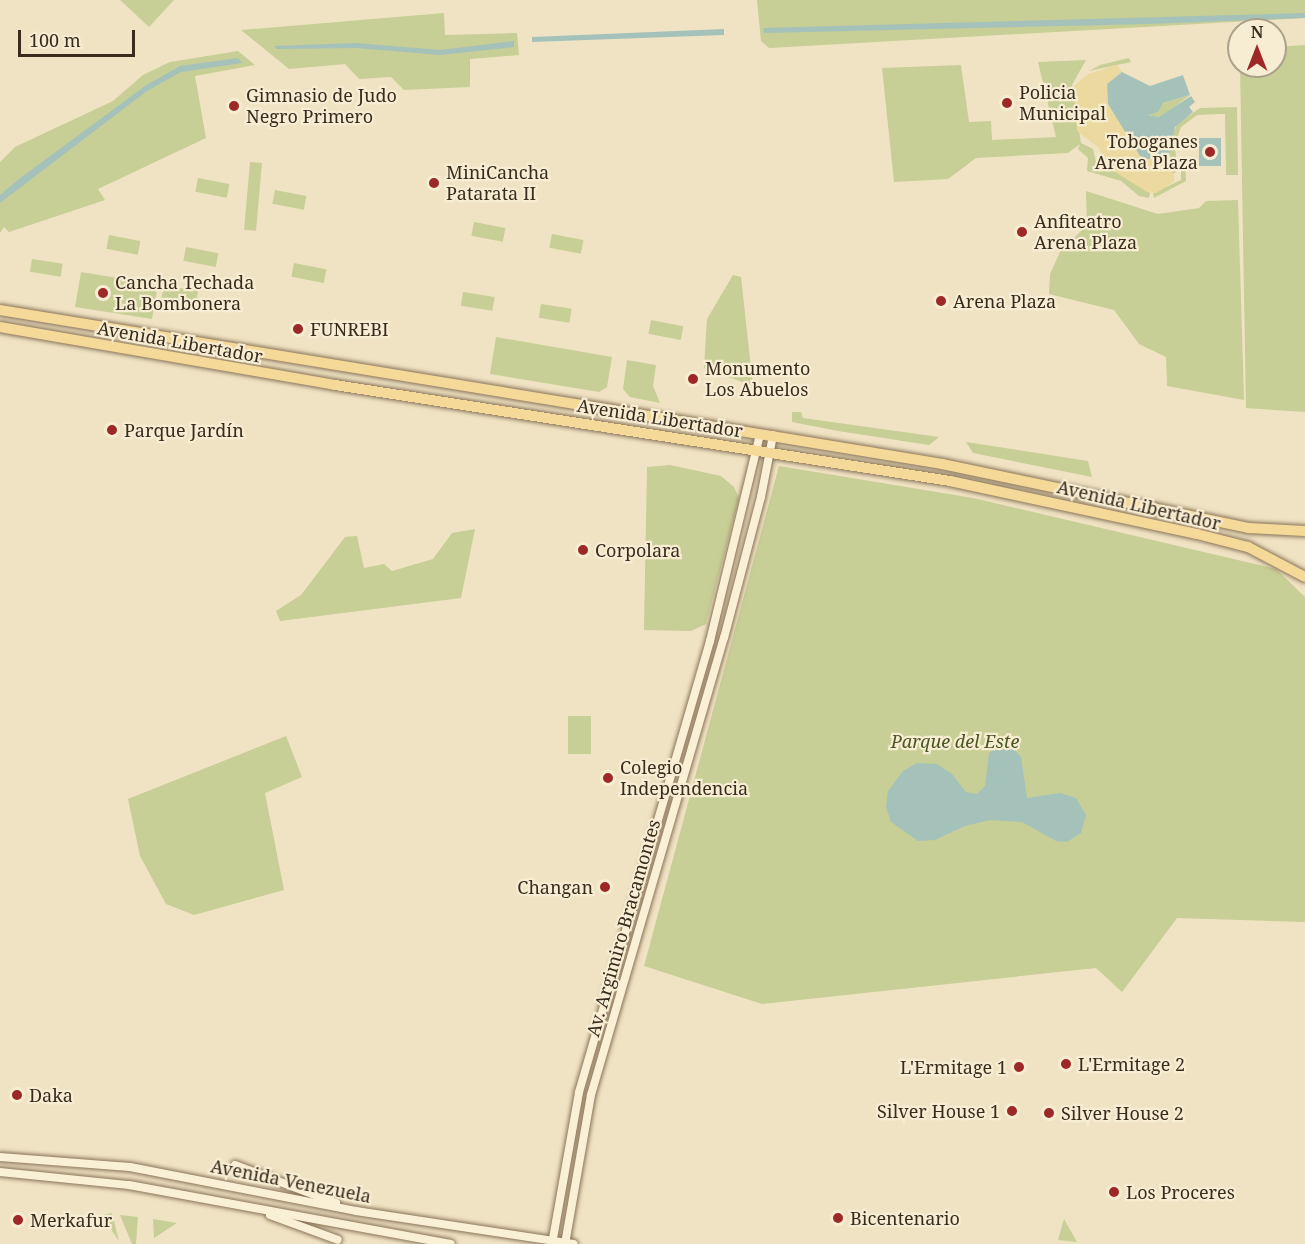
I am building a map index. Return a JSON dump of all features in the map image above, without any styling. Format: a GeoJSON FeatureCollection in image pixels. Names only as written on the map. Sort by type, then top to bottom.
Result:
{"type":"FeatureCollection","features":[{"type":"Feature","properties":{"kind":"main road","name":"Avenida Libertador"},"geometry":{"type":"LineString","coordinates":[[0,310],[942,464],[1249,528],[1305,531]]}},
{"type":"Feature","properties":{"kind":"main road","name":"Avenida Libertador"},"geometry":{"type":"LineString","coordinates":[[0,327],[335,385],[759,450],[950,482],[1197,534],[1248,547],[1305,578]]}},
{"type":"Feature","properties":{"kind":"street"},"geometry":{"type":"LineString","coordinates":[[552,1242],[579,1092],[710,641],[759,450],[760,434]]}},
{"type":"Feature","properties":{"kind":"street","name":"Av. Argimiro Bracamontes"},"geometry":{"type":"LineString","coordinates":[[568,1244],[591,1095],[724,638],[771,452],[773,435]]}},
{"type":"Feature","properties":{"kind":"street","name":"Avenida Venezuela"},"geometry":{"type":"LineString","coordinates":[[0,1156],[130,1167],[356,1211],[568,1244]]}},
{"type":"Feature","properties":{"kind":"street"},"geometry":{"type":"LineString","coordinates":[[235,1165],[356,1211]]}},
{"type":"Feature","properties":{"kind":"street","name":"Avenida Venezuela"},"geometry":{"type":"LineString","coordinates":[[0,1172],[129,1185],[451,1244]]}},
{"type":"Feature","properties":{"kind":"street"},"geometry":{"type":"LineString","coordinates":[[247,1207],[338,1240]]}},
{"type":"Feature","properties":{"kind":"green space"},"geometry":{"type":"Polygon","coordinates":[[[120,0],[174,0],[149,27],[120,0]]]}},
{"type":"Feature","properties":{"kind":"green space"},"geometry":{"type":"Polygon","coordinates":[[[757,0],[1305,0],[1305,18],[1227,18],[1227,22],[769,48],[761,41],[757,0]]]}},
{"type":"Feature","properties":{"kind":"green space"},"geometry":{"type":"Polygon","coordinates":[[[444,13],[445,35],[517,33],[519,55],[470,59],[470,87],[404,90],[391,77],[359,79],[345,64],[289,69],[241,30],[444,13]]]}},
{"type":"Feature","properties":{"kind":"green space"},"geometry":{"type":"Polygon","coordinates":[[[1305,45],[1305,412],[1246,408],[1240,78],[1287,78],[1287,46],[1305,45]]]}},
{"type":"Feature","properties":{"kind":"green space"},"geometry":{"type":"Polygon","coordinates":[[[238,51],[255,65],[195,76],[206,138],[98,189],[105,200],[9,232],[4,227],[0,233],[0,162],[15,147],[113,101],[143,75],[170,62],[238,51]]]}},
{"type":"Feature","properties":{"kind":"green space"},"geometry":{"type":"Polygon","coordinates":[[[1129,58],[1131,62],[1089,71],[1100,65],[1129,58]]]}},
{"type":"Feature","properties":{"kind":"green space"},"geometry":{"type":"Polygon","coordinates":[[[1086,60],[1072,85],[1081,143],[1093,149],[1096,162],[1101,161],[1150,193],[1149,198],[1139,196],[1121,181],[1087,171],[1088,158],[1078,149],[1080,144],[1068,153],[976,158],[948,179],[894,182],[882,68],[961,65],[969,122],[991,121],[992,140],[1056,137],[1038,62],[1086,60]]]}},
{"type":"Feature","properties":{"kind":"green space"},"geometry":{"type":"Polygon","coordinates":[[[1190,95],[1159,117],[1148,115],[1163,103],[1190,95]]]}},
{"type":"Feature","properties":{"kind":"green space"},"geometry":{"type":"Polygon","coordinates":[[[1237,107],[1238,175],[1226,175],[1225,114],[1220,114],[1197,115],[1181,127],[1175,144],[1177,171],[1172,175],[1169,143],[1177,124],[1200,108],[1237,107]]]}},
{"type":"Feature","properties":{"kind":"green space"},"geometry":{"type":"Polygon","coordinates":[[[1185,157],[1186,181],[1154,198],[1153,193],[1181,180],[1181,159],[1185,157]]]}},
{"type":"Feature","properties":{"kind":"green space"},"geometry":{"type":"Polygon","coordinates":[[[250,162],[262,163],[256,231],[244,230],[250,162]]]}},
{"type":"Feature","properties":{"kind":"green space"},"geometry":{"type":"Polygon","coordinates":[[[198,178],[229,184],[227,198],[195,192],[198,178]]]}},
{"type":"Feature","properties":{"kind":"green space"},"geometry":{"type":"Polygon","coordinates":[[[275,190],[306,196],[304,210],[272,204],[275,190]]]}},
{"type":"Feature","properties":{"kind":"green space"},"geometry":{"type":"Polygon","coordinates":[[[1086,191],[1158,214],[1199,208],[1206,201],[1238,200],[1244,400],[1167,386],[1166,357],[1139,344],[1114,310],[1049,294],[1050,274],[1060,252],[1087,225],[1086,191]]]}},
{"type":"Feature","properties":{"kind":"green space"},"geometry":{"type":"Polygon","coordinates":[[[474,222],[505,228],[503,242],[471,236],[474,222]]]}},
{"type":"Feature","properties":{"kind":"green space"},"geometry":{"type":"Polygon","coordinates":[[[552,234],[583,240],[581,254],[549,248],[552,234]]]}},
{"type":"Feature","properties":{"kind":"green space"},"geometry":{"type":"Polygon","coordinates":[[[109,235],[140,241],[138,255],[106,249],[109,235]]]}},
{"type":"Feature","properties":{"kind":"green space"},"geometry":{"type":"Polygon","coordinates":[[[186,247],[218,253],[216,267],[183,261],[186,247]]]}},
{"type":"Feature","properties":{"kind":"green space"},"geometry":{"type":"Polygon","coordinates":[[[32,259],[63,264],[61,277],[30,272],[32,259]]]}},
{"type":"Feature","properties":{"kind":"green space"},"geometry":{"type":"Polygon","coordinates":[[[294,263],[326,269],[324,283],[291,277],[294,263]]]}},
{"type":"Feature","properties":{"kind":"green space"},"geometry":{"type":"Polygon","coordinates":[[[81,272],[198,291],[196,306],[161,300],[163,291],[157,290],[152,319],[75,307],[81,272]]]}},
{"type":"Feature","properties":{"kind":"green space"},"geometry":{"type":"Polygon","coordinates":[[[733,275],[741,277],[753,386],[704,368],[707,319],[733,275]]]}},
{"type":"Feature","properties":{"kind":"green space"},"geometry":{"type":"Polygon","coordinates":[[[463,292],[495,297],[492,311],[461,306],[463,292]]]}},
{"type":"Feature","properties":{"kind":"green space"},"geometry":{"type":"Polygon","coordinates":[[[541,304],[572,309],[569,323],[539,318],[541,304]]]}},
{"type":"Feature","properties":{"kind":"green space"},"geometry":{"type":"Polygon","coordinates":[[[651,320],[683,326],[681,340],[648,334],[651,320]]]}},
{"type":"Feature","properties":{"kind":"green space"},"geometry":{"type":"Polygon","coordinates":[[[496,337],[612,357],[607,387],[599,392],[490,374],[496,337]]]}},
{"type":"Feature","properties":{"kind":"green space"},"geometry":{"type":"Polygon","coordinates":[[[627,360],[656,365],[653,386],[660,403],[630,397],[623,389],[627,360]]]}},
{"type":"Feature","properties":{"kind":"green space"},"geometry":{"type":"Polygon","coordinates":[[[792,412],[801,412],[803,418],[939,437],[929,445],[838,431],[792,422],[792,412]]]}},
{"type":"Feature","properties":{"kind":"green space"},"geometry":{"type":"Polygon","coordinates":[[[966,442],[1088,461],[1092,477],[973,453],[966,442]]]}},
{"type":"Feature","properties":{"kind":"green space"},"geometry":{"type":"Polygon","coordinates":[[[670,465],[721,476],[734,487],[739,498],[706,624],[691,631],[644,630],[647,467],[670,465]]]}},
{"type":"Feature","properties":{"kind":"green space","name":"Parque del Este"},"geometry":{"type":"Polygon","coordinates":[[[779,466],[973,498],[1276,569],[1305,597],[1305,922],[1177,918],[1122,992],[1096,968],[762,1004],[644,966],[779,466]]]}},
{"type":"Feature","properties":{"kind":"green space"},"geometry":{"type":"Polygon","coordinates":[[[475,529],[461,598],[280,621],[276,611],[301,595],[345,537],[357,536],[364,568],[384,564],[392,571],[433,559],[452,533],[475,529]]]}},
{"type":"Feature","properties":{"kind":"green space"},"geometry":{"type":"Polygon","coordinates":[[[568,716],[591,716],[591,754],[568,754],[568,716]]]}},
{"type":"Feature","properties":{"kind":"green space"},"geometry":{"type":"Polygon","coordinates":[[[286,736],[302,777],[265,793],[284,890],[194,915],[166,904],[140,856],[128,799],[286,736]]]}},
{"type":"Feature","properties":{"kind":"green space"},"geometry":{"type":"Polygon","coordinates":[[[112,1213],[119,1241],[101,1215],[112,1213]]]}},
{"type":"Feature","properties":{"kind":"green space"},"geometry":{"type":"Polygon","coordinates":[[[120,1215],[138,1217],[136,1244],[132,1244],[120,1215]]]}},
{"type":"Feature","properties":{"kind":"green space"},"geometry":{"type":"Polygon","coordinates":[[[153,1219],[177,1223],[154,1238],[153,1219]]]}},
{"type":"Feature","properties":{"kind":"green space"},"geometry":{"type":"Polygon","coordinates":[[[1064,1219],[1077,1242],[1058,1240],[1064,1219]]]}},
{"type":"Feature","properties":{"kind":"sand"},"geometry":{"type":"Polygon","coordinates":[[[1117,65],[1122,72],[1107,84],[1108,104],[1147,159],[1169,157],[1175,181],[1156,193],[1147,192],[1104,165],[1099,148],[1077,131],[1074,86],[1088,74],[1117,65]]]}},
{"type":"Feature","properties":{"kind":"water"},"geometry":{"type":"Polygon","coordinates":[[[1305,13],[1305,18],[1227,18],[1227,21],[1149,24],[764,33],[763,28],[1305,13]]]}},
{"type":"Feature","properties":{"kind":"water"},"geometry":{"type":"Polygon","coordinates":[[[724,29],[724,35],[532,42],[532,37],[724,29]]]}},
{"type":"Feature","properties":{"kind":"water"},"geometry":{"type":"Polygon","coordinates":[[[514,41],[514,47],[440,55],[356,48],[277,49],[274,46],[356,43],[440,50],[514,41]]]}},
{"type":"Feature","properties":{"kind":"water"},"geometry":{"type":"Polygon","coordinates":[[[238,58],[242,63],[181,72],[147,91],[0,203],[0,195],[19,179],[145,86],[180,66],[238,58]]]}},
{"type":"Feature","properties":{"kind":"water"},"geometry":{"type":"Polygon","coordinates":[[[1122,72],[1150,86],[1183,75],[1190,95],[1163,103],[1158,112],[1148,115],[1159,117],[1191,96],[1195,102],[1189,107],[1193,112],[1175,127],[1169,157],[1147,159],[1140,156],[1108,104],[1107,84],[1122,72]]]}},
{"type":"Feature","properties":{"kind":"water","name":"Toboganes Arena Plaza"},"geometry":{"type":"Polygon","coordinates":[[[1199,138],[1221,138],[1221,166],[1199,166],[1199,138]]]}},
{"type":"Feature","properties":{"kind":"water"},"geometry":{"type":"Polygon","coordinates":[[[1001,745],[1012,747],[1021,757],[1027,798],[1060,793],[1076,798],[1086,815],[1081,833],[1067,842],[1056,841],[1022,822],[990,820],[965,826],[935,840],[918,841],[891,822],[886,807],[888,791],[903,771],[917,763],[937,764],[952,774],[966,792],[977,794],[985,786],[989,753],[1001,745]]]}},
{"type":"Feature","properties":{"kind":"place","name":"Policia Municipal"},"geometry":{"type":"Point","coordinates":[1007,103]}},
{"type":"Feature","properties":{"kind":"place","name":"Gimnasio de Judo Negro Primero"},"geometry":{"type":"Point","coordinates":[234,106]}},
{"type":"Feature","properties":{"kind":"place","name":"Toboganes Arena Plaza"},"geometry":{"type":"Point","coordinates":[1210,152]}},
{"type":"Feature","properties":{"kind":"place","name":"MiniCancha Patarata II"},"geometry":{"type":"Point","coordinates":[434,183]}},
{"type":"Feature","properties":{"kind":"place","name":"Anfiteatro Arena Plaza"},"geometry":{"type":"Point","coordinates":[1022,232]}},
{"type":"Feature","properties":{"kind":"place","name":"Cancha Techada La Bombonera"},"geometry":{"type":"Point","coordinates":[103,293]}},
{"type":"Feature","properties":{"kind":"place","name":"Arena Plaza"},"geometry":{"type":"Point","coordinates":[941,301]}},
{"type":"Feature","properties":{"kind":"place","name":"FUNREBI"},"geometry":{"type":"Point","coordinates":[298,329]}},
{"type":"Feature","properties":{"kind":"place","name":"Monumento Los Abuelos"},"geometry":{"type":"Point","coordinates":[693,379]}},
{"type":"Feature","properties":{"kind":"place","name":"Parque Jardín"},"geometry":{"type":"Point","coordinates":[112,430]}},
{"type":"Feature","properties":{"kind":"place","name":"Corpolara"},"geometry":{"type":"Point","coordinates":[583,550]}},
{"type":"Feature","properties":{"kind":"place","name":"Colegio Independencia"},"geometry":{"type":"Point","coordinates":[608,778]}},
{"type":"Feature","properties":{"kind":"place","name":"Changan"},"geometry":{"type":"Point","coordinates":[605,887]}},
{"type":"Feature","properties":{"kind":"place","name":"L'Ermitage 2"},"geometry":{"type":"Point","coordinates":[1066,1064]}},
{"type":"Feature","properties":{"kind":"place","name":"L'Ermitage 1"},"geometry":{"type":"Point","coordinates":[1019,1067]}},
{"type":"Feature","properties":{"kind":"place","name":"Daka"},"geometry":{"type":"Point","coordinates":[17,1095]}},
{"type":"Feature","properties":{"kind":"place","name":"Silver House 1"},"geometry":{"type":"Point","coordinates":[1012,1111]}},
{"type":"Feature","properties":{"kind":"place","name":"Silver House 2"},"geometry":{"type":"Point","coordinates":[1049,1113]}},
{"type":"Feature","properties":{"kind":"place","name":"Los Proceres"},"geometry":{"type":"Point","coordinates":[1114,1192]}},
{"type":"Feature","properties":{"kind":"place","name":"Bicentenario"},"geometry":{"type":"Point","coordinates":[838,1218]}},
{"type":"Feature","properties":{"kind":"place","name":"Merkafur"},"geometry":{"type":"Point","coordinates":[18,1220]}}]}
